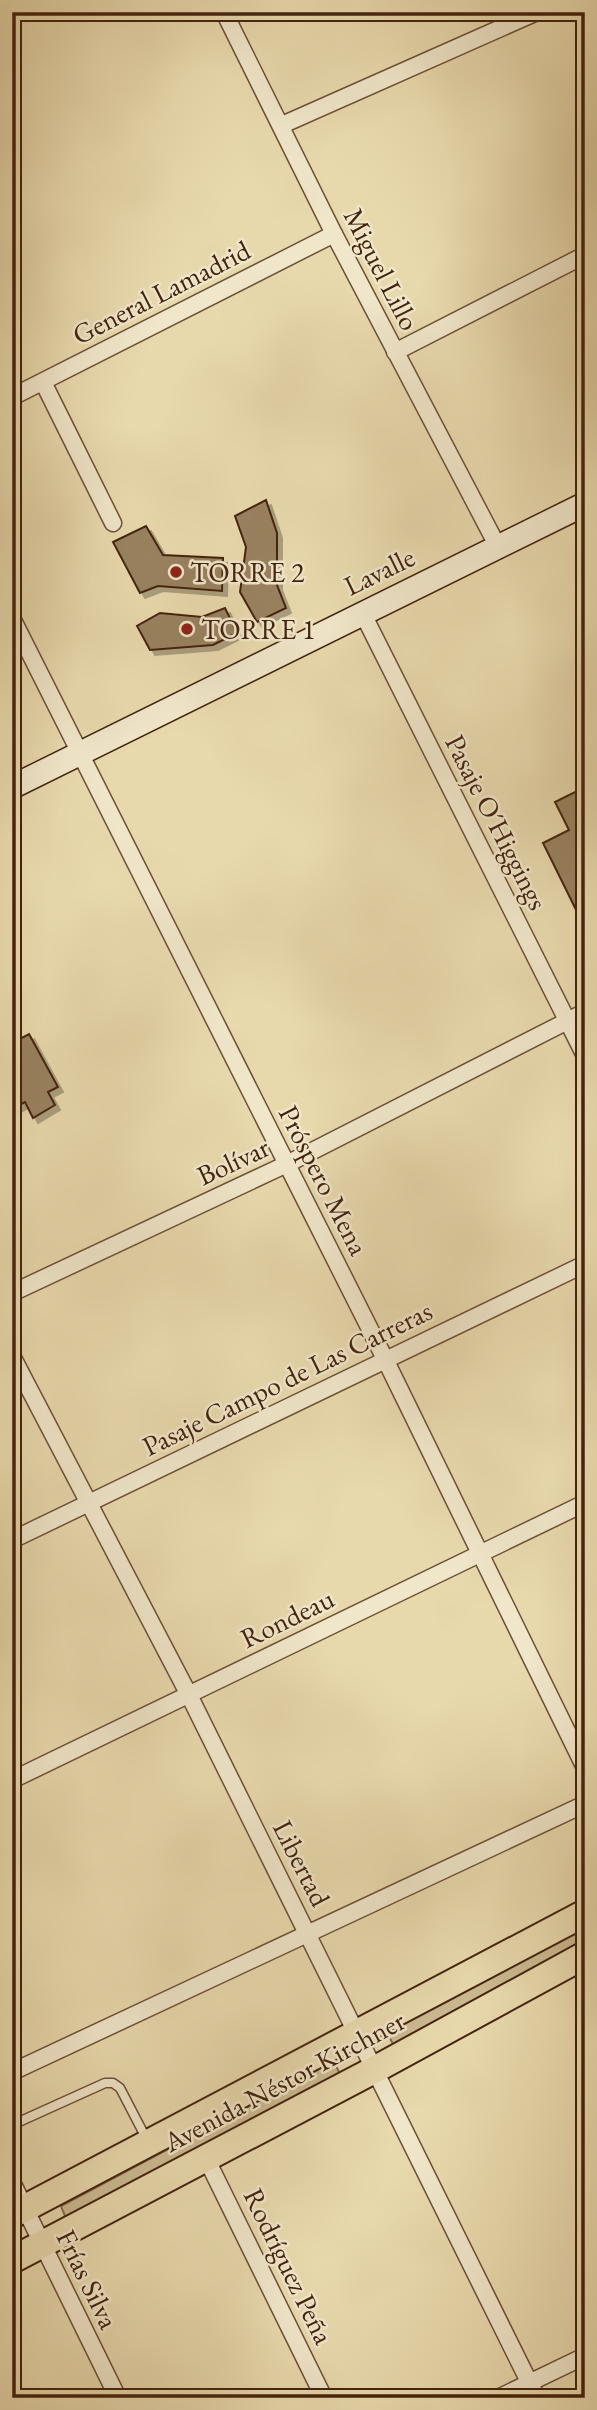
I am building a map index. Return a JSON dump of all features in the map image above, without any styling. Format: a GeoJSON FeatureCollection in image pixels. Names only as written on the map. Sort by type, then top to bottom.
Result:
{"type":"FeatureCollection","features":[{"type":"Feature","properties":{"kind":"main road","name":"Avenida Néstor Kirchner"},"geometry":{"type":"LineString","coordinates":[[19,2212],[585,1913]]}},
{"type":"Feature","properties":{"kind":"main road","name":"Avenida Néstor Kirchner"},"geometry":{"type":"LineString","coordinates":[[12,2260],[374,2070],[585,1955]]}},
{"type":"Feature","properties":{"kind":"street","name":"Miguel Lillo"},"geometry":{"type":"LineString","coordinates":[[224,12],[334,234],[498,547]]}},
{"type":"Feature","properties":{"kind":"street"},"geometry":{"type":"LineString","coordinates":[[282,125],[537,12]]}},
{"type":"Feature","properties":{"kind":"street","name":"General Lamadrid"},"geometry":{"type":"LineString","coordinates":[[12,397],[334,234]]}},
{"type":"Feature","properties":{"kind":"street"},"geometry":{"type":"LineString","coordinates":[[395,352],[585,255]]}},
{"type":"Feature","properties":{"kind":"street"},"geometry":{"type":"LineString","coordinates":[[43,382],[113,523]]}},
{"type":"Feature","properties":{"kind":"street","name":"Lavalle"},"geometry":{"type":"LineString","coordinates":[[12,787],[585,504]]}},
{"type":"Feature","properties":{"kind":"street","name":"Pasaje O´Higgings"},"geometry":{"type":"LineString","coordinates":[[362,612],[585,1056]]}},
{"type":"Feature","properties":{"kind":"street","name":"Próspero Mena"},"geometry":{"type":"LineString","coordinates":[[12,618],[385,1359],[585,1768]]}},
{"type":"Feature","properties":{"kind":"street","name":"Bolívar"},"geometry":{"type":"LineString","coordinates":[[12,1293],[287,1164],[585,1012]]}},
{"type":"Feature","properties":{"kind":"street","name":"Pasaje Campo de Las Carreras"},"geometry":{"type":"LineString","coordinates":[[12,1540],[585,1264]]}},
{"type":"Feature","properties":{"kind":"street","name":"Libertad"},"geometry":{"type":"LineString","coordinates":[[12,1356],[189,1695],[537,2398]]}},
{"type":"Feature","properties":{"kind":"street","name":"Rondeau"},"geometry":{"type":"LineString","coordinates":[[12,1780],[585,1503]]}},
{"type":"Feature","properties":{"kind":"street"},"geometry":{"type":"LineString","coordinates":[[12,2072],[585,1804]]}},
{"type":"Feature","properties":{"kind":"street","name":"Rodríguez Peña"},"geometry":{"type":"LineString","coordinates":[[206,2158],[324,2398]]}},
{"type":"Feature","properties":{"kind":"street","name":"Frías Silva"},"geometry":{"type":"LineString","coordinates":[[12,2182],[19,2212],[42,2245],[118,2398]]}},
{"type":"Feature","properties":{"kind":"street"},"geometry":{"type":"LineString","coordinates":[[498,2398],[585,2356]]}},
{"type":"Feature","properties":{"kind":"lane"},"geometry":{"type":"LineString","coordinates":[[12,2125],[105,2083],[113,2083],[120,2088],[149,2144]]}},
{"type":"Feature","properties":{"kind":"shaded area"},"geometry":{"type":"Polygon","coordinates":[[[585,1925],[585,1950],[396,2049],[385,2030],[585,1925]]]}},
{"type":"Feature","properties":{"kind":"shaded area"},"geometry":{"type":"Polygon","coordinates":[[[334,2061],[342,2079],[69,2226],[61,2206],[334,2061]]]}},
{"type":"Feature","properties":{"kind":"building"},"geometry":{"type":"Polygon","coordinates":[[[266,500],[277,533],[277,585],[286,608],[257,622],[240,592],[246,547],[235,516],[266,500]]]}},
{"type":"Feature","properties":{"kind":"building","name":"TORRE 2"},"geometry":{"type":"Polygon","coordinates":[[[146,526],[163,555],[223,558],[222,591],[158,586],[140,593],[113,542],[146,526]]]}},
{"type":"Feature","properties":{"kind":"building","name":"TORRE 1"},"geometry":{"type":"Polygon","coordinates":[[[225,608],[237,633],[213,645],[150,650],[137,626],[160,613],[202,617],[225,608]]]}},
{"type":"Feature","properties":{"kind":"building"},"geometry":{"type":"Polygon","coordinates":[[[585,787],[585,928],[543,843],[569,830],[555,802],[585,787]]]}},
{"type":"Feature","properties":{"kind":"building"},"geometry":{"type":"Polygon","coordinates":[[[29,1034],[58,1087],[48,1092],[55,1105],[33,1118],[25,1102],[12,1109],[12,1043],[29,1034]]]}},
{"type":"Feature","properties":{"kind":"place","name":"TORRE 2"},"geometry":{"type":"Point","coordinates":[176,572]}},
{"type":"Feature","properties":{"kind":"place","name":"TORRE 1"},"geometry":{"type":"Point","coordinates":[187,629]}}]}
